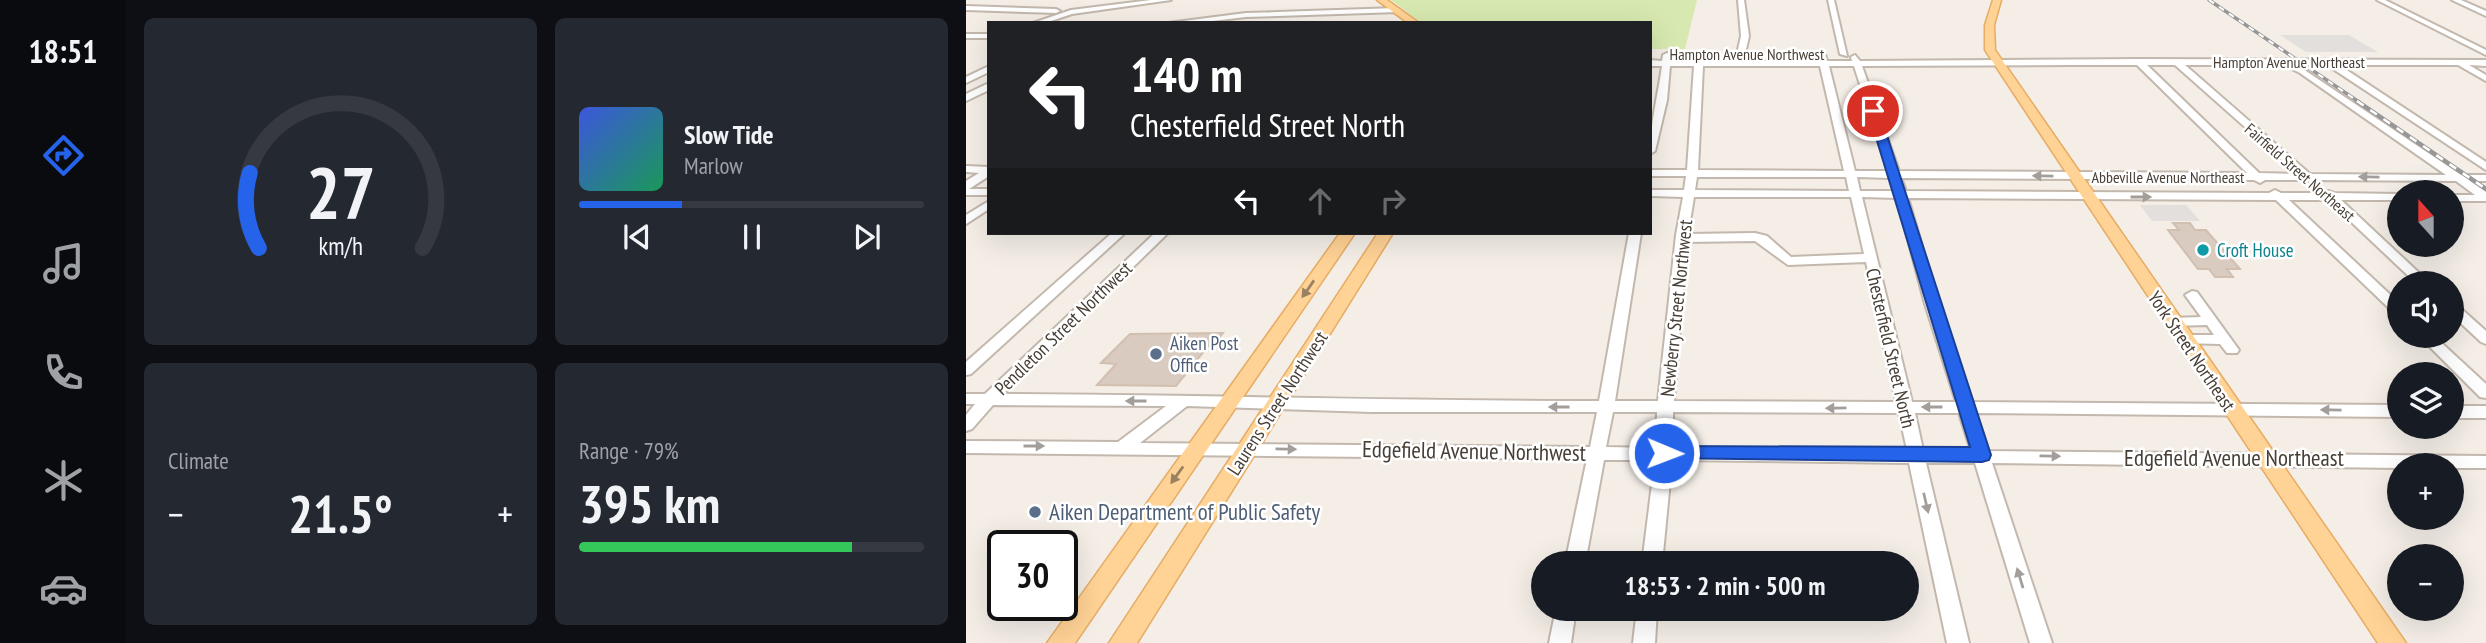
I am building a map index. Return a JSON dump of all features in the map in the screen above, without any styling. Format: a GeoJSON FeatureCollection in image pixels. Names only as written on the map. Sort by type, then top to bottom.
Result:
{"type":"FeatureCollection","features":[{"type":"Feature","properties":{"kind":"main road"},"geometry":{"type":"LineString","coordinates":[[1381,0],[1411,21]]}},
{"type":"Feature","properties":{"kind":"main road","name":"York Street Northeast"},"geometry":{"type":"LineString","coordinates":[[1997,0],[1987,44],[2184,340],[2392,643]]}},
{"type":"Feature","properties":{"kind":"main road","name":"Laurens Street Northwest"},"geometry":{"type":"LineString","coordinates":[[1060,643],[1346,235]]}},
{"type":"Feature","properties":{"kind":"main road","name":"Laurens Street Northwest"},"geometry":{"type":"LineString","coordinates":[[1122,643],[1384,235]]}},
{"type":"Feature","properties":{"kind":"street"},"geometry":{"type":"LineString","coordinates":[[968,9],[1006,0]]}},
{"type":"Feature","properties":{"kind":"street"},"geometry":{"type":"LineString","coordinates":[[968,9],[1071,12],[1168,0]]}},
{"type":"Feature","properties":{"kind":"street"},"geometry":{"type":"LineString","coordinates":[[1741,0],[1745,36],[1741,54]]}},
{"type":"Feature","properties":{"kind":"street"},"geometry":{"type":"LineString","coordinates":[[1831,0],[1895,174],[2040,643]]}},
{"type":"Feature","properties":{"kind":"street"},"geometry":{"type":"LineString","coordinates":[[2380,0],[2486,53]]}},
{"type":"Feature","properties":{"kind":"street"},"geometry":{"type":"LineString","coordinates":[[2455,0],[2486,14]]}},
{"type":"Feature","properties":{"kind":"street"},"geometry":{"type":"LineString","coordinates":[[1190,21],[1246,15],[1396,10]]}},
{"type":"Feature","properties":{"kind":"street"},"geometry":{"type":"LineString","coordinates":[[1043,21],[1071,12]]}},
{"type":"Feature","properties":{"kind":"street"},"geometry":{"type":"LineString","coordinates":[[966,36],[987,36]]}},
{"type":"Feature","properties":{"kind":"street","name":"Hampton Avenue Northwest"},"geometry":{"type":"LineString","coordinates":[[1698,59],[1741,54],[1823,59]]}},
{"type":"Feature","properties":{"kind":"street","name":"Hampton Avenue Northwest"},"geometry":{"type":"LineString","coordinates":[[1652,55],[1667,59]]}},
{"type":"Feature","properties":{"kind":"street","name":"Hampton Avenue Northwest"},"geometry":{"type":"LineString","coordinates":[[1652,63],[1667,59],[1852,58]]}},
{"type":"Feature","properties":{"kind":"street"},"geometry":{"type":"LineString","coordinates":[[1652,140],[1667,59]]}},
{"type":"Feature","properties":{"kind":"street","name":"Newberry Street Northwest"},"geometry":{"type":"LineString","coordinates":[[1653,551],[1682,238],[1698,110],[1698,59]]}},
{"type":"Feature","properties":{"kind":"street","name":"Hampton Avenue Northeast"},"geometry":{"type":"LineString","coordinates":[[1823,59],[2486,63]]}},
{"type":"Feature","properties":{"kind":"street","name":"Chesterfield Street North"},"geometry":{"type":"LineString","coordinates":[[1823,59],[1958,643]]}},
{"type":"Feature","properties":{"kind":"street","name":"Fairfield Street Northeast"},"geometry":{"type":"LineString","coordinates":[[2138,61],[2387,299]]}},
{"type":"Feature","properties":{"kind":"street","name":"Fairfield Street Northeast"},"geometry":{"type":"LineString","coordinates":[[2176,61],[2411,271]]}},
{"type":"Feature","properties":{"kind":"street"},"geometry":{"type":"LineString","coordinates":[[2283,62],[2303,71],[2486,197]]}},
{"type":"Feature","properties":{"kind":"street"},"geometry":{"type":"LineString","coordinates":[[2330,62],[2486,167]]}},
{"type":"Feature","properties":{"kind":"street"},"geometry":{"type":"LineString","coordinates":[[2458,63],[2486,78]]}},
{"type":"Feature","properties":{"kind":"street"},"geometry":{"type":"LineString","coordinates":[[966,80],[987,69]]}},
{"type":"Feature","properties":{"kind":"street"},"geometry":{"type":"LineString","coordinates":[[966,98],[987,87]]}},
{"type":"Feature","properties":{"kind":"street"},"geometry":{"type":"LineString","coordinates":[[966,169],[987,171]]}},
{"type":"Feature","properties":{"kind":"street"},"geometry":{"type":"LineString","coordinates":[[966,189],[987,173]]}},
{"type":"Feature","properties":{"kind":"street","name":"Abbeville Avenue Northeast"},"geometry":{"type":"LineString","coordinates":[[1652,173],[2486,178]]}},
{"type":"Feature","properties":{"kind":"street"},"geometry":{"type":"LineString","coordinates":[[966,189],[987,192]]}},
{"type":"Feature","properties":{"kind":"street","name":"Abbeville Avenue Northeast"},"geometry":{"type":"LineString","coordinates":[[1652,193],[2387,197]]}},
{"type":"Feature","properties":{"kind":"street"},"geometry":{"type":"LineString","coordinates":[[2464,198],[2486,197]]}},
{"type":"Feature","properties":{"kind":"street"},"geometry":{"type":"LineString","coordinates":[[966,220],[987,205]]}},
{"type":"Feature","properties":{"kind":"street","name":"Pendleton Street Northwest"},"geometry":{"type":"LineString","coordinates":[[966,370],[1117,235]]}},
{"type":"Feature","properties":{"kind":"street","name":"Pendleton Street Northwest"},"geometry":{"type":"LineString","coordinates":[[966,425],[1160,235]]}},
{"type":"Feature","properties":{"kind":"street"},"geometry":{"type":"LineString","coordinates":[[1577,551],[1606,407],[1635,235]]}},
{"type":"Feature","properties":{"kind":"street"},"geometry":{"type":"LineString","coordinates":[[1682,238],[1755,237],[1763,239],[1788,261],[1871,258]]}},
{"type":"Feature","properties":{"kind":"street"},"geometry":{"type":"LineString","coordinates":[[2184,340],[2228,345],[2192,295]]}},
{"type":"Feature","properties":{"kind":"street"},"geometry":{"type":"LineString","coordinates":[[2464,319],[2486,339]]}},
{"type":"Feature","properties":{"kind":"street"},"geometry":{"type":"LineString","coordinates":[[2172,322],[2211,321]]}},
{"type":"Feature","properties":{"kind":"street"},"geometry":{"type":"LineString","coordinates":[[2439,348],[2486,393]]}},
{"type":"Feature","properties":{"kind":"street"},"geometry":{"type":"LineString","coordinates":[[966,399],[1231,401],[1372,406],[2387,411]]}},
{"type":"Feature","properties":{"kind":"street"},"geometry":{"type":"LineString","coordinates":[[1124,446],[1183,401]]}},
{"type":"Feature","properties":{"kind":"street"},"geometry":{"type":"LineString","coordinates":[[2464,412],[2486,412]]}},
{"type":"Feature","properties":{"kind":"street","name":"Edgefield Avenue Northwest"},"geometry":{"type":"LineString","coordinates":[[966,447],[1124,446],[1196,449],[1982,455]]}},
{"type":"Feature","properties":{"kind":"street","name":"Edgefield Avenue Northeast"},"geometry":{"type":"LineString","coordinates":[[1982,455],[2486,462]]}},
{"type":"Feature","properties":{"kind":"street"},"geometry":{"type":"LineString","coordinates":[[1560,643],[1564,621]]}},
{"type":"Feature","properties":{"kind":"street"},"geometry":{"type":"LineString","coordinates":[[1644,643],[1646,621]]}},
{"type":"Feature","properties":{"kind":"green space"},"geometry":{"type":"Polygon","coordinates":[[[1391,0],[1697,0],[1685,49],[1652,49],[1652,21],[1419,21],[1391,0]]]}},
{"type":"Feature","properties":{"kind":"shaded area"},"geometry":{"type":"Polygon","coordinates":[[[2280,35],[2349,35],[2378,52],[2306,52],[2280,35]]]}},
{"type":"Feature","properties":{"kind":"shaded area"},"geometry":{"type":"Polygon","coordinates":[[[2140,205],[2186,205],[2200,221],[2152,221],[2140,205]]]}},
{"type":"Feature","properties":{"kind":"building","name":"Croft House"},"geometry":{"type":"Polygon","coordinates":[[[2173,223],[2190,223],[2195,230],[2206,230],[2240,269],[2227,269],[2233,277],[2215,277],[2209,269],[2198,269],[2168,230],[2179,230],[2173,223]]]}},
{"type":"Feature","properties":{"kind":"building","name":"Aiken Post Office"},"geometry":{"type":"Polygon","coordinates":[[[1223,333],[1214,345],[1209,345],[1176,386],[1097,385],[1116,364],[1101,363],[1130,334],[1223,333]]]}},
{"type":"Feature","properties":{"kind":"railway"},"geometry":{"type":"LineString","coordinates":[[2209,0],[2359,102]]}},
{"type":"Feature","properties":{"kind":"railway"},"geometry":{"type":"LineString","coordinates":[[2357,101],[2486,189]]}},
{"type":"Feature","properties":{"kind":"place","name":"Croft House"},"geometry":{"type":"Point","coordinates":[2203,250]}},
{"type":"Feature","properties":{"kind":"place","name":"Aiken Post Office"},"geometry":{"type":"Point","coordinates":[1156,354]}},
{"type":"Feature","properties":{"kind":"place","name":"Aiken Department of Public Safety"},"geometry":{"type":"Point","coordinates":[1035,512]}},
{"type":"Feature","properties":{"kind":"route"},"geometry":{"type":"LineString","coordinates":[[1664,453],[1982,455],[1873,111]]}}]}
